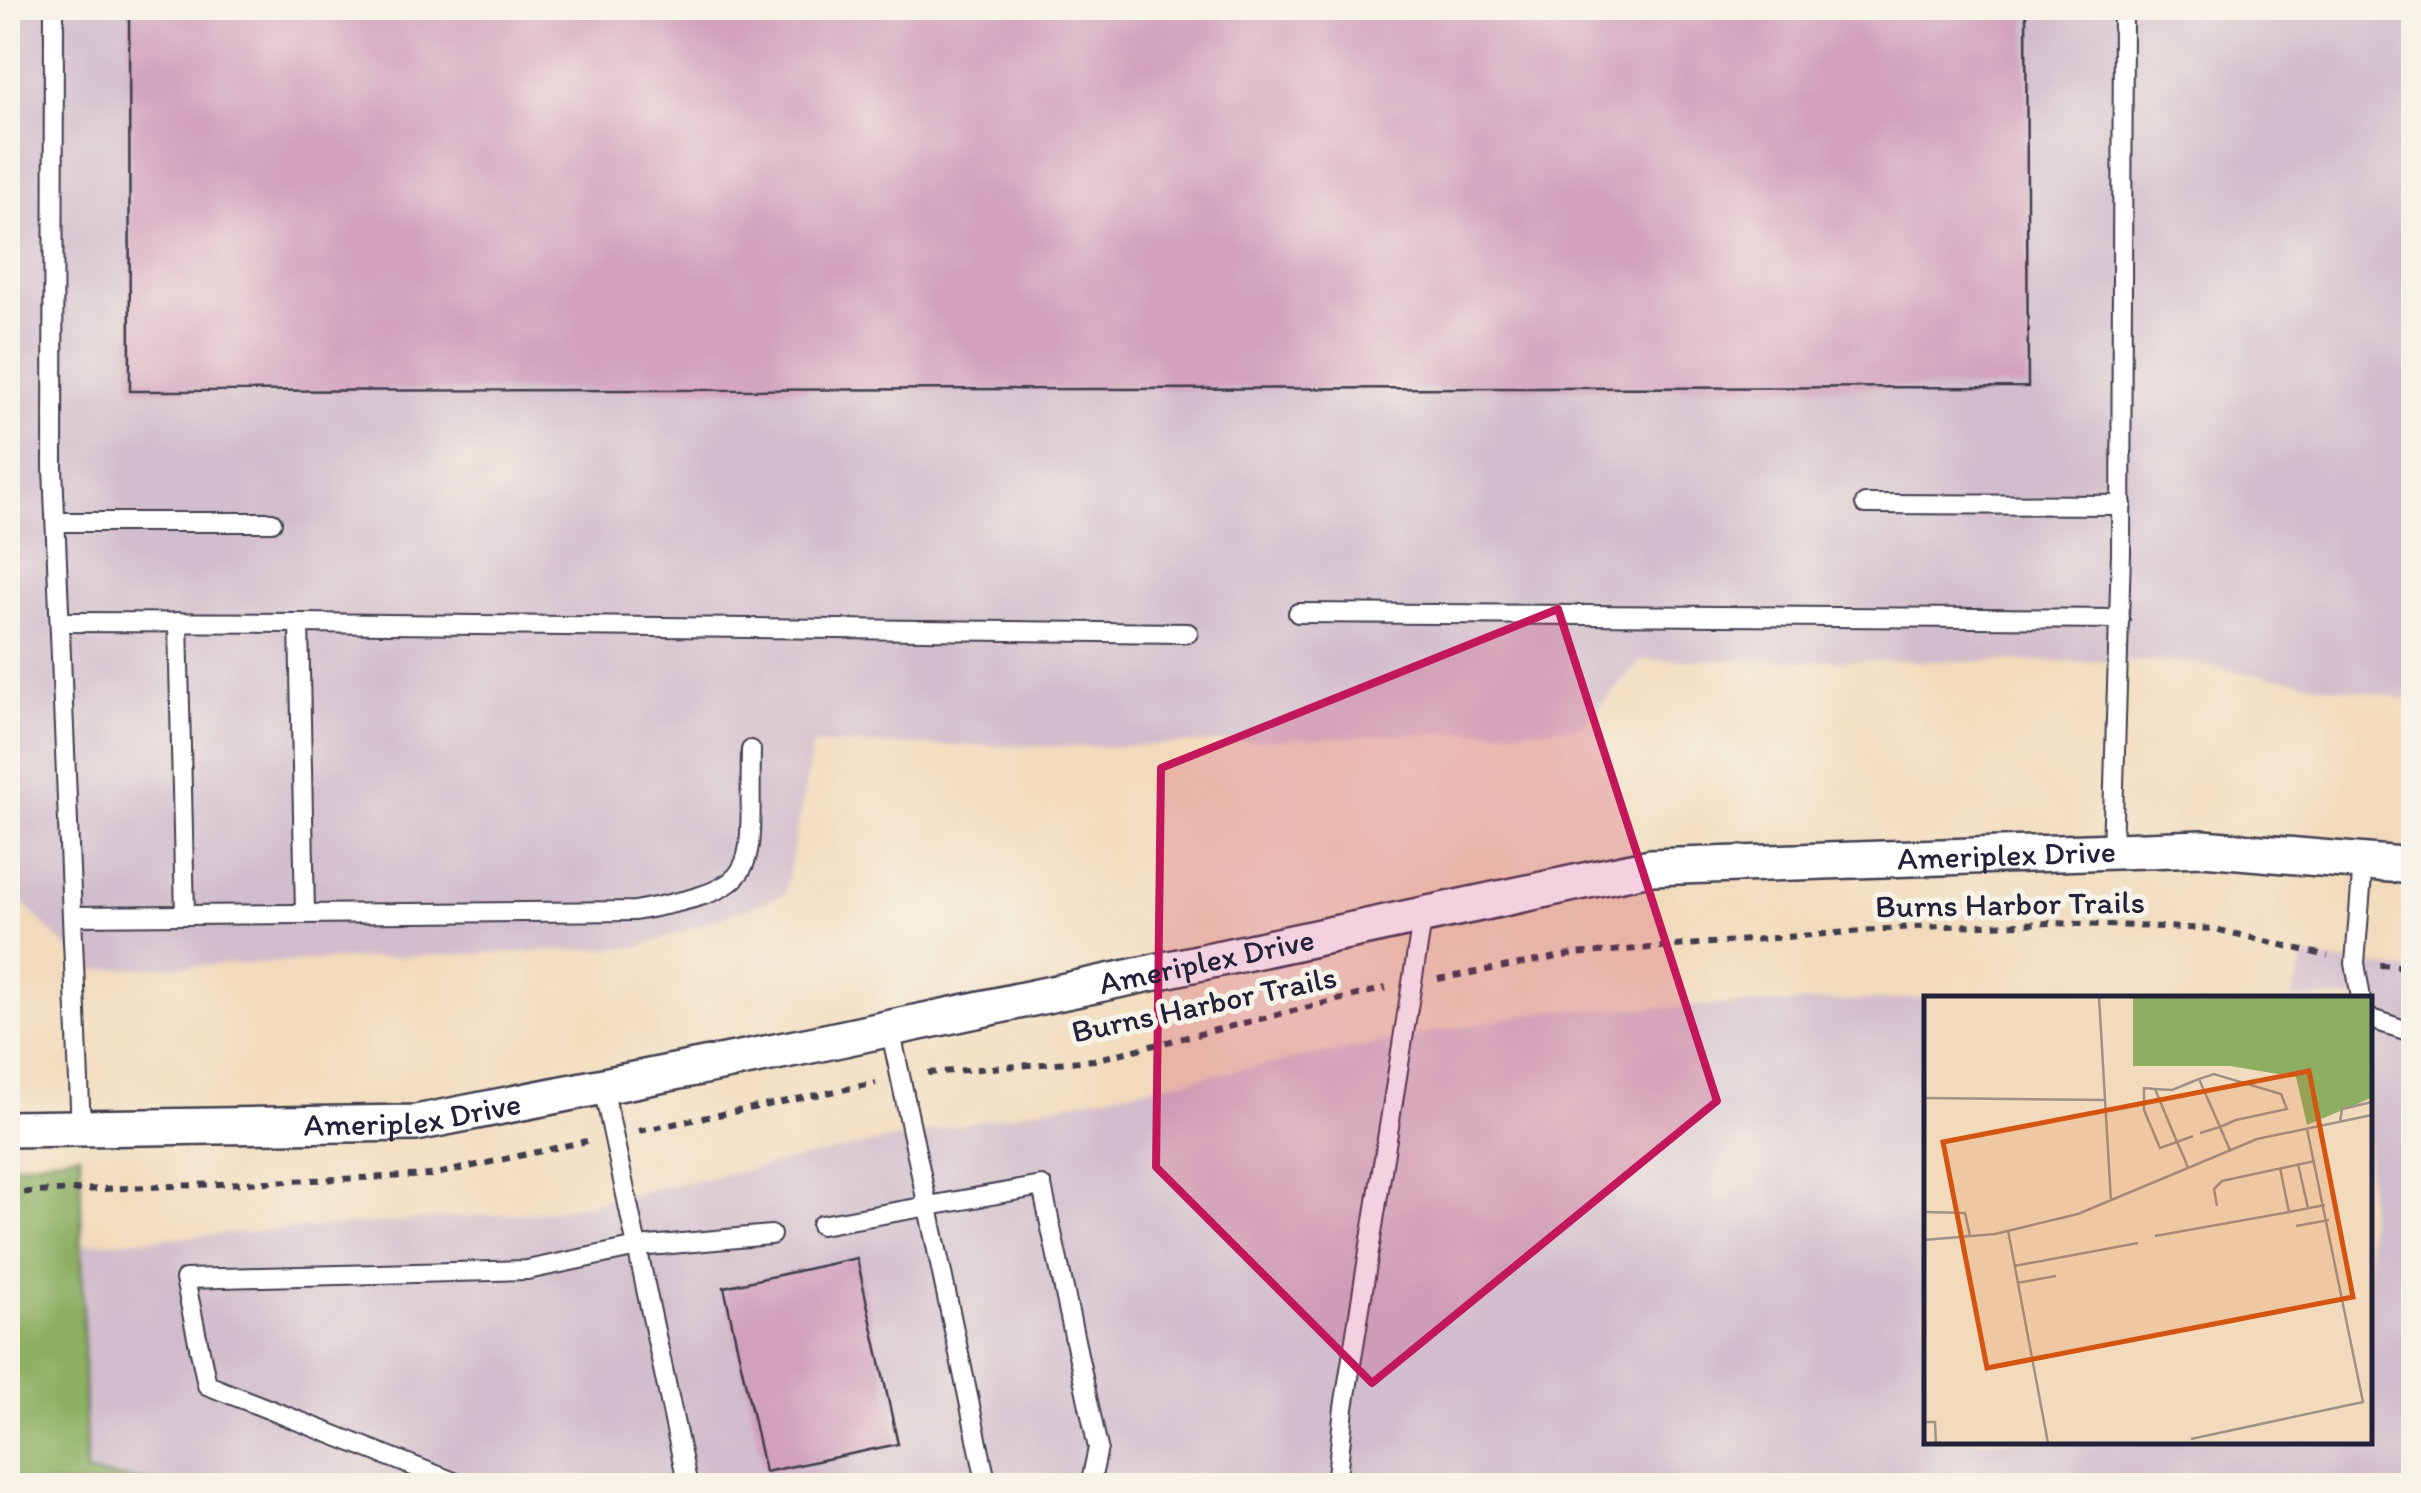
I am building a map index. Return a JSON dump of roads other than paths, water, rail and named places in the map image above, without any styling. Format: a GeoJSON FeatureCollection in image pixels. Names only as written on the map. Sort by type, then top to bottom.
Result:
{"type":"FeatureCollection","features":[{"type":"Feature","properties":{"kind":"street","name":"Ameriplex Drive"},"geometry":{"type":"LineString","coordinates":[[8,1130],[416,1124],[1650,868],[2203,848],[2414,866]]}},
{"type":"Feature","properties":{"kind":"lane"},"geometry":{"type":"LineString","coordinates":[[54,8],[56,522],[81,1129]]}},
{"type":"Feature","properties":{"kind":"lane"},"geometry":{"type":"LineString","coordinates":[[2112,852],[2122,506],[2123,8]]}},
{"type":"Feature","properties":{"kind":"lane"},"geometry":{"type":"LineString","coordinates":[[1865,504],[2122,506]]}},
{"type":"Feature","properties":{"kind":"lane"},"geometry":{"type":"LineString","coordinates":[[56,522],[272,522]]}},
{"type":"Feature","properties":{"kind":"lane"},"geometry":{"type":"LineString","coordinates":[[1298,612],[2120,618]]}},
{"type":"Feature","properties":{"kind":"lane"},"geometry":{"type":"LineString","coordinates":[[60,622],[1188,633]]}},
{"type":"Feature","properties":{"kind":"lane"},"geometry":{"type":"LineString","coordinates":[[178,622],[185,915]]}},
{"type":"Feature","properties":{"kind":"lane"},"geometry":{"type":"LineString","coordinates":[[300,623],[305,914]]}},
{"type":"Feature","properties":{"kind":"lane"},"geometry":{"type":"LineString","coordinates":[[74,916],[635,911],[730,888],[749,862],[751,750]]}},
{"type":"Feature","properties":{"kind":"lane"},"geometry":{"type":"LineString","coordinates":[[2361,996],[2356,962],[2363,862]]}},
{"type":"Feature","properties":{"kind":"lane"},"geometry":{"type":"LineString","coordinates":[[1336,1486],[1423,914]]}},
{"type":"Feature","properties":{"kind":"lane"},"geometry":{"type":"LineString","coordinates":[[2371,1019],[2414,1033]]}},
{"type":"Feature","properties":{"kind":"lane"},"geometry":{"type":"LineString","coordinates":[[890,1028],[987,1486]]}},
{"type":"Feature","properties":{"kind":"lane"},"geometry":{"type":"LineString","coordinates":[[603,1087],[688,1486]]}},
{"type":"Feature","properties":{"kind":"lane"},"geometry":{"type":"LineString","coordinates":[[821,1224],[1042,1186],[1098,1448],[1090,1486]]}},
{"type":"Feature","properties":{"kind":"lane"},"geometry":{"type":"LineString","coordinates":[[464,1486],[207,1385],[185,1279],[527,1270],[638,1248],[771,1235]]}}]}
